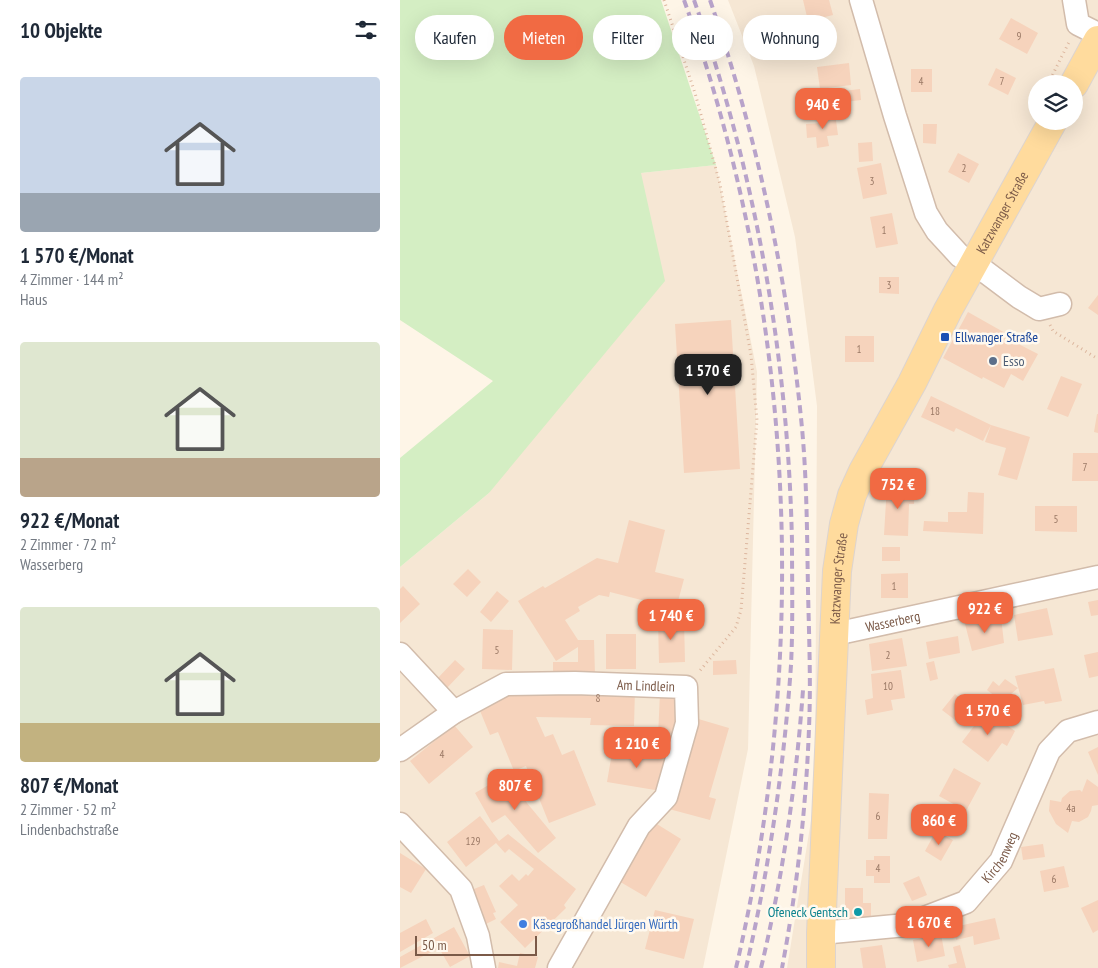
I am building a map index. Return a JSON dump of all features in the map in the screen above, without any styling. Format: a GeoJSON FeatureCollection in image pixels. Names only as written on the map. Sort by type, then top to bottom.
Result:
{"type":"FeatureCollection","features":[{"type":"Feature","properties":{"kind":"main road"},"geometry":{"type":"LineString","coordinates":[[1079,75],[1098,40]]}},
{"type":"Feature","properties":{"kind":"main road","name":"Katzwanger Straße"},"geometry":{"type":"LineString","coordinates":[[821,968],[837,571],[844,524],[852,495],[863,471],[912,383],[948,310],[1048,130]]}},
{"type":"Feature","properties":{"kind":"street"},"geometry":{"type":"LineString","coordinates":[[861,0],[926,213],[937,230],[960,256],[975,264],[1019,297],[1033,297],[1048,301]]}},
{"type":"Feature","properties":{"kind":"street"},"geometry":{"type":"LineString","coordinates":[[1074,0],[1078,24],[1098,34]]}},
{"type":"Feature","properties":{"kind":"street","name":"Wasserberg"},"geometry":{"type":"LineString","coordinates":[[835,634],[1098,577]]}},
{"type":"Feature","properties":{"kind":"street"},"geometry":{"type":"LineString","coordinates":[[400,654],[454,712]]}},
{"type":"Feature","properties":{"kind":"street","name":"Am Lindlein"},"geometry":{"type":"LineString","coordinates":[[400,750],[454,712],[506,684],[576,683],[686,687],[687,723],[666,797],[638,826],[559,968]]}},
{"type":"Feature","properties":{"kind":"street","name":"Kirchenweg"},"geometry":{"type":"LineString","coordinates":[[821,933],[906,925],[966,902],[1001,861],[1049,751],[1068,731],[1098,722]]}},
{"type":"Feature","properties":{"kind":"street"},"geometry":{"type":"LineString","coordinates":[[400,824],[461,889],[478,936],[484,968]]}},
{"type":"Feature","properties":{"kind":"path"},"geometry":{"type":"LineString","coordinates":[[664,0],[695,93],[720,184],[751,355],[757,420],[741,610],[736,627],[686,687]]}},
{"type":"Feature","properties":{"kind":"path"},"geometry":{"type":"LineString","coordinates":[[1048,301],[1053,330],[1098,359]]}},
{"type":"Feature","properties":{"kind":"shaded area"},"geometry":{"type":"Polygon","coordinates":[[[728,0],[1098,0],[1098,968],[787,968],[815,796],[817,406],[795,237],[752,60],[837,60],[837,15],[743,15],[743,38],[728,0]]]}},
{"type":"Feature","properties":{"kind":"shaded area"},"geometry":{"type":"Polygon","coordinates":[[[716,165],[757,372],[748,749],[703,968],[400,968],[400,567],[489,493],[641,173],[716,165]]]}},
{"type":"Feature","properties":{"kind":"green space"},"geometry":{"type":"Polygon","coordinates":[[[400,0],[661,0],[672,33],[672,60],[681,60],[716,165],[641,173],[665,281],[489,493],[400,567],[400,458],[493,381],[400,320],[400,0]]]}},
{"type":"Feature","properties":{"kind":"building"},"geometry":{"type":"Polygon","coordinates":[[[803,0],[829,0],[833,15],[807,15],[803,0]]]}},
{"type":"Feature","properties":{"kind":"building"},"geometry":{"type":"Polygon","coordinates":[[[1011,18],[1038,33],[1027,54],[999,39],[1011,18]]]}},
{"type":"Feature","properties":{"kind":"building"},"geometry":{"type":"Polygon","coordinates":[[[849,63],[851,85],[820,89],[817,67],[849,63]]]}},
{"type":"Feature","properties":{"kind":"building"},"geometry":{"type":"Polygon","coordinates":[[[996,68],[1016,78],[1008,95],[988,85],[996,68]]]}},
{"type":"Feature","properties":{"kind":"building"},"geometry":{"type":"Polygon","coordinates":[[[911,69],[932,69],[932,92],[911,92],[911,69]]]}},
{"type":"Feature","properties":{"kind":"building"},"geometry":{"type":"Polygon","coordinates":[[[860,89],[861,100],[845,102],[843,91],[860,89]]]}},
{"type":"Feature","properties":{"kind":"building"},"geometry":{"type":"Polygon","coordinates":[[[835,113],[838,135],[827,136],[829,146],[817,148],[816,137],[807,138],[806,124],[822,123],[821,115],[835,113]]]}},
{"type":"Feature","properties":{"kind":"building"},"geometry":{"type":"Polygon","coordinates":[[[923,124],[937,124],[936,144],[923,143],[923,124]]]}},
{"type":"Feature","properties":{"kind":"building"},"geometry":{"type":"Polygon","coordinates":[[[872,142],[873,161],[859,162],[858,143],[872,142]]]}},
{"type":"Feature","properties":{"kind":"building"},"geometry":{"type":"Polygon","coordinates":[[[958,153],[979,164],[969,183],[948,172],[958,153]]]}},
{"type":"Feature","properties":{"kind":"building"},"geometry":{"type":"Polygon","coordinates":[[[881,163],[887,194],[863,199],[857,168],[881,163]]]}},
{"type":"Feature","properties":{"kind":"building"},"geometry":{"type":"Polygon","coordinates":[[[892,213],[898,244],[876,248],[870,217],[892,213]]]}},
{"type":"Feature","properties":{"kind":"building"},"geometry":{"type":"Polygon","coordinates":[[[879,277],[899,277],[899,294],[879,293],[879,277]]]}},
{"type":"Feature","properties":{"kind":"building"},"geometry":{"type":"Polygon","coordinates":[[[1098,295],[1098,315],[1088,308],[1098,295]]]}},
{"type":"Feature","properties":{"kind":"building"},"geometry":{"type":"Polygon","coordinates":[[[968,312],[1007,334],[1005,337],[1038,354],[1023,381],[1011,374],[1004,388],[983,377],[982,379],[943,358],[968,312]]]}},
{"type":"Feature","properties":{"kind":"building"},"geometry":{"type":"Polygon","coordinates":[[[731,320],[740,469],[684,473],[675,324],[731,320]]]}},
{"type":"Feature","properties":{"kind":"building"},"geometry":{"type":"Polygon","coordinates":[[[845,336],[874,336],[874,362],[845,362],[845,336]]]}},
{"type":"Feature","properties":{"kind":"building"},"geometry":{"type":"Polygon","coordinates":[[[1061,376],[1082,384],[1068,417],[1047,409],[1061,376]]]}},
{"type":"Feature","properties":{"kind":"building"},"geometry":{"type":"Polygon","coordinates":[[[931,396],[991,425],[983,441],[956,428],[954,432],[921,417],[931,396]]]}},
{"type":"Feature","properties":{"kind":"building"},"geometry":{"type":"Polygon","coordinates":[[[1098,414],[1098,433],[1094,432],[1098,414]]]}},
{"type":"Feature","properties":{"kind":"building"},"geometry":{"type":"Polygon","coordinates":[[[991,425],[1030,437],[1017,480],[998,475],[1006,448],[985,442],[991,425]]]}},
{"type":"Feature","properties":{"kind":"building"},"geometry":{"type":"Polygon","coordinates":[[[1073,453],[1098,453],[1098,481],[1072,481],[1073,453]]]}},
{"type":"Feature","properties":{"kind":"building"},"geometry":{"type":"Polygon","coordinates":[[[887,485],[915,486],[914,504],[909,504],[908,536],[884,535],[887,485]]]}},
{"type":"Feature","properties":{"kind":"building"},"geometry":{"type":"Polygon","coordinates":[[[968,492],[984,493],[983,534],[923,531],[924,521],[948,522],[948,512],[967,512],[968,492]]]}},
{"type":"Feature","properties":{"kind":"building"},"geometry":{"type":"Polygon","coordinates":[[[1035,506],[1077,506],[1077,532],[1035,531],[1035,506]]]}},
{"type":"Feature","properties":{"kind":"building"},"geometry":{"type":"Polygon","coordinates":[[[629,520],[665,530],[655,572],[684,579],[677,605],[662,601],[661,605],[610,592],[609,597],[599,595],[578,607],[580,611],[565,620],[578,640],[594,640],[595,675],[578,672],[553,672],[553,662],[578,662],[578,647],[556,661],[518,601],[597,558],[618,563],[629,520]]]}},
{"type":"Feature","properties":{"kind":"building"},"geometry":{"type":"Polygon","coordinates":[[[882,547],[900,547],[900,561],[882,561],[882,547]]]}},
{"type":"Feature","properties":{"kind":"building"},"geometry":{"type":"Polygon","coordinates":[[[468,569],[481,582],[467,597],[453,584],[468,569]]]}},
{"type":"Feature","properties":{"kind":"building"},"geometry":{"type":"Polygon","coordinates":[[[908,573],[908,598],[881,598],[881,574],[908,573]]]}},
{"type":"Feature","properties":{"kind":"building"},"geometry":{"type":"Polygon","coordinates":[[[403,586],[420,604],[400,623],[400,589],[403,586]]]}},
{"type":"Feature","properties":{"kind":"building"},"geometry":{"type":"Polygon","coordinates":[[[497,591],[509,601],[491,622],[480,612],[497,591]]]}},
{"type":"Feature","properties":{"kind":"building"},"geometry":{"type":"Polygon","coordinates":[[[1098,600],[1098,615],[1091,616],[1088,602],[1098,600]]]}},
{"type":"Feature","properties":{"kind":"building"},"geometry":{"type":"Polygon","coordinates":[[[1047,608],[1053,635],[1018,641],[1014,615],[1047,608]]]}},
{"type":"Feature","properties":{"kind":"building"},"geometry":{"type":"Polygon","coordinates":[[[1001,617],[1004,643],[972,651],[965,624],[1001,617]]]}},
{"type":"Feature","properties":{"kind":"building"},"geometry":{"type":"Polygon","coordinates":[[[658,620],[684,620],[685,662],[659,663],[658,620]]]}},
{"type":"Feature","properties":{"kind":"building"},"geometry":{"type":"Polygon","coordinates":[[[483,629],[513,630],[512,670],[482,669],[483,629]]]}},
{"type":"Feature","properties":{"kind":"building"},"geometry":{"type":"Polygon","coordinates":[[[606,634],[636,634],[636,669],[606,669],[606,634]]]}},
{"type":"Feature","properties":{"kind":"building"},"geometry":{"type":"Polygon","coordinates":[[[958,636],[960,653],[929,659],[926,642],[958,636]]]}},
{"type":"Feature","properties":{"kind":"building"},"geometry":{"type":"Polygon","coordinates":[[[902,638],[907,666],[872,671],[869,644],[902,638]]]}},
{"type":"Feature","properties":{"kind":"building"},"geometry":{"type":"Polygon","coordinates":[[[1098,652],[1098,676],[1089,678],[1084,655],[1098,652]]]}},
{"type":"Feature","properties":{"kind":"building"},"geometry":{"type":"Polygon","coordinates":[[[455,660],[465,669],[446,689],[436,680],[455,660]]]}},
{"type":"Feature","properties":{"kind":"building"},"geometry":{"type":"Polygon","coordinates":[[[736,660],[737,674],[713,675],[713,661],[736,660]]]}},
{"type":"Feature","properties":{"kind":"building"},"geometry":{"type":"Polygon","coordinates":[[[934,661],[938,679],[930,681],[926,663],[934,661]]]}},
{"type":"Feature","properties":{"kind":"building"},"geometry":{"type":"Polygon","coordinates":[[[1054,668],[1062,701],[1045,704],[1044,701],[1023,705],[1015,676],[1054,668]]]}},
{"type":"Feature","properties":{"kind":"building"},"geometry":{"type":"Polygon","coordinates":[[[901,670],[905,698],[891,700],[893,710],[867,715],[865,700],[873,698],[871,674],[901,670]]]}},
{"type":"Feature","properties":{"kind":"building"},"geometry":{"type":"Polygon","coordinates":[[[1005,679],[1018,688],[1004,703],[987,690],[993,681],[999,686],[1005,679]]]}},
{"type":"Feature","properties":{"kind":"building"},"geometry":{"type":"Polygon","coordinates":[[[525,687],[635,689],[634,726],[590,725],[591,718],[536,717],[545,737],[553,734],[562,755],[574,750],[596,805],[549,823],[526,766],[514,771],[498,732],[490,735],[478,706],[525,687]]]}},
{"type":"Feature","properties":{"kind":"building"},"geometry":{"type":"Polygon","coordinates":[[[660,693],[671,696],[678,703],[676,738],[658,737],[660,693]]]}},
{"type":"Feature","properties":{"kind":"building"},"geometry":{"type":"Polygon","coordinates":[[[955,694],[966,703],[955,720],[942,710],[955,694]]]}},
{"type":"Feature","properties":{"kind":"building"},"geometry":{"type":"Polygon","coordinates":[[[986,710],[1015,731],[1007,746],[1002,743],[988,762],[962,742],[986,710]]]}},
{"type":"Feature","properties":{"kind":"building"},"geometry":{"type":"Polygon","coordinates":[[[695,718],[729,728],[709,797],[716,799],[710,820],[669,809],[695,718]]]}},
{"type":"Feature","properties":{"kind":"building"},"geometry":{"type":"Polygon","coordinates":[[[454,725],[473,747],[429,784],[410,761],[454,725]]]}},
{"type":"Feature","properties":{"kind":"building"},"geometry":{"type":"Polygon","coordinates":[[[613,747],[667,756],[661,791],[607,782],[613,747]]]}},
{"type":"Feature","properties":{"kind":"building"},"geometry":{"type":"Polygon","coordinates":[[[1098,747],[1098,775],[1088,752],[1098,747]]]}},
{"type":"Feature","properties":{"kind":"building"},"geometry":{"type":"Polygon","coordinates":[[[954,768],[981,783],[966,811],[939,796],[954,768]]]}},
{"type":"Feature","properties":{"kind":"building"},"geometry":{"type":"Polygon","coordinates":[[[509,773],[527,803],[556,838],[538,853],[505,815],[492,823],[475,793],[509,773]]]}},
{"type":"Feature","properties":{"kind":"building"},"geometry":{"type":"Polygon","coordinates":[[[1087,779],[1098,787],[1098,805],[1092,806],[1088,817],[1079,822],[1072,821],[1068,833],[1056,824],[1049,811],[1050,800],[1061,802],[1062,798],[1070,791],[1080,790],[1082,792],[1087,779]]]}},
{"type":"Feature","properties":{"kind":"building"},"geometry":{"type":"Polygon","coordinates":[[[869,793],[889,794],[887,839],[868,839],[869,793]]]}},
{"type":"Feature","properties":{"kind":"building"},"geometry":{"type":"Polygon","coordinates":[[[480,816],[499,841],[508,834],[576,889],[564,905],[566,908],[525,948],[500,922],[518,905],[499,886],[512,874],[519,881],[526,874],[528,876],[534,869],[509,849],[505,853],[496,843],[466,867],[447,842],[480,816]]]}},
{"type":"Feature","properties":{"kind":"building"},"geometry":{"type":"Polygon","coordinates":[[[652,821],[681,839],[646,897],[617,880],[652,821]]]}},
{"type":"Feature","properties":{"kind":"building"},"geometry":{"type":"Polygon","coordinates":[[[936,831],[953,840],[941,861],[925,851],[936,831]]]}},
{"type":"Feature","properties":{"kind":"building"},"geometry":{"type":"Polygon","coordinates":[[[1043,844],[1045,857],[1023,860],[1021,847],[1043,844]]]}},
{"type":"Feature","properties":{"kind":"building"},"geometry":{"type":"Polygon","coordinates":[[[400,853],[426,869],[411,893],[400,887],[400,853]]]}},
{"type":"Feature","properties":{"kind":"building"},"geometry":{"type":"Polygon","coordinates":[[[874,856],[890,856],[890,883],[874,883],[874,876],[866,876],[866,860],[874,860],[874,856]]]}},
{"type":"Feature","properties":{"kind":"building"},"geometry":{"type":"Polygon","coordinates":[[[1064,866],[1069,887],[1044,892],[1040,871],[1064,866]]]}},
{"type":"Feature","properties":{"kind":"building"},"geometry":{"type":"Polygon","coordinates":[[[919,876],[927,895],[912,901],[903,883],[919,876]]]}},
{"type":"Feature","properties":{"kind":"building"},"geometry":{"type":"Polygon","coordinates":[[[484,885],[496,912],[493,913],[496,919],[486,924],[469,891],[484,885]]]}},
{"type":"Feature","properties":{"kind":"building","name":"Ofeneck Gentsch"},"geometry":{"type":"Polygon","coordinates":[[[845,888],[863,888],[863,903],[871,903],[871,922],[845,921],[845,888]]]}},
{"type":"Feature","properties":{"kind":"building"},"geometry":{"type":"Polygon","coordinates":[[[1098,900],[1098,930],[1093,933],[1081,908],[1098,900]]]}},
{"type":"Feature","properties":{"kind":"building"},"geometry":{"type":"Polygon","coordinates":[[[655,910],[694,919],[684,959],[645,949],[655,910]]]}},
{"type":"Feature","properties":{"kind":"building"},"geometry":{"type":"Polygon","coordinates":[[[995,918],[1000,939],[974,945],[973,936],[956,940],[954,927],[995,918]]]}},
{"type":"Feature","properties":{"kind":"building"},"geometry":{"type":"Polygon","coordinates":[[[426,919],[433,933],[400,952],[400,933],[426,919]]]}},
{"type":"Feature","properties":{"kind":"building"},"geometry":{"type":"Polygon","coordinates":[[[454,927],[470,956],[450,967],[439,948],[400,968],[400,957],[454,927]]]}},
{"type":"Feature","properties":{"kind":"building"},"geometry":{"type":"Polygon","coordinates":[[[941,934],[945,956],[917,962],[913,940],[941,934]]]}},
{"type":"Feature","properties":{"kind":"building"},"geometry":{"type":"Polygon","coordinates":[[[882,945],[886,968],[863,968],[860,948],[882,945]]]}},
{"type":"Feature","properties":{"kind":"building"},"geometry":{"type":"Polygon","coordinates":[[[960,945],[966,968],[949,968],[948,965],[957,963],[953,947],[960,945]]]}},
{"type":"Feature","properties":{"kind":"building"},"geometry":{"type":"Polygon","coordinates":[[[520,953],[538,957],[535,968],[498,968],[499,962],[517,966],[520,953]]]}},
{"type":"Feature","properties":{"kind":"railway"},"geometry":{"type":"LineString","coordinates":[[684,0],[721,117],[749,236],[769,358],[780,480],[782,603],[775,725],[760,847],[736,968]]}},
{"type":"Feature","properties":{"kind":"railway"},"geometry":{"type":"LineString","coordinates":[[694,0],[735,132],[765,267],[776,335],[789,473],[792,542],[792,619],[788,703],[780,780],[768,856],[746,968]]}},
{"type":"Feature","properties":{"kind":"railway"},"geometry":{"type":"LineString","coordinates":[[710,0],[743,105],[769,211],[796,373],[804,448],[810,659],[809,728],[800,848],[782,968]]}},
{"type":"Feature","properties":{"kind":"railway"},"geometry":{"type":"LineString","coordinates":[[761,968],[788,830],[803,690]]}},
{"type":"Feature","properties":{"kind":"place","name":"Ellwanger Straße"},"geometry":{"type":"Point","coordinates":[945,337]}},
{"type":"Feature","properties":{"kind":"place","name":"Esso"},"geometry":{"type":"Point","coordinates":[993,361]}},
{"type":"Feature","properties":{"kind":"place","name":"Ofeneck Gentsch"},"geometry":{"type":"Point","coordinates":[858,912]}},
{"type":"Feature","properties":{"kind":"place","name":"Käsegroßhandel Jürgen Würth"},"geometry":{"type":"Point","coordinates":[523,924]}}]}
